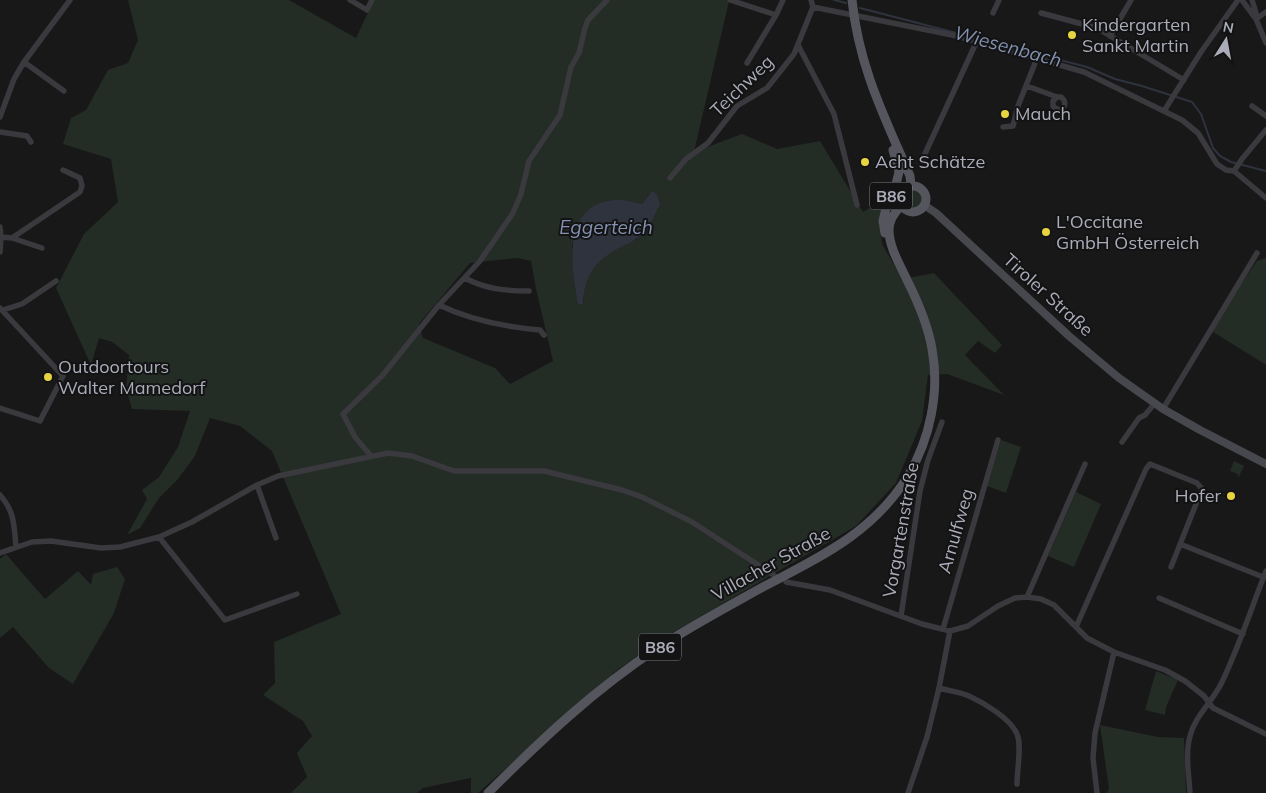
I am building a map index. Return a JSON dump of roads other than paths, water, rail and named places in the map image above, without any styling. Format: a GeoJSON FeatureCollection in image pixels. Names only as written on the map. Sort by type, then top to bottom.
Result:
{"type":"FeatureCollection","features":[{"type":"Feature","properties":{"kind":"main road","name":"B86"},"geometry":{"type":"LineString","coordinates":[[852,0],[865,68],[892,137],[910,176],[911,185]]}},
{"type":"Feature","properties":{"kind":"main road","name":"B86"},"geometry":{"type":"LineString","coordinates":[[892,137],[891,144],[899,172],[883,221],[886,243],[890,251],[894,252]]}},
{"type":"Feature","properties":{"kind":"main road"},"geometry":{"type":"LineString","coordinates":[[911,185],[918,187],[923,190],[926,197],[924,205],[918,210],[907,211],[901,206],[900,194],[911,185]]}},
{"type":"Feature","properties":{"kind":"main road","name":"Tiroler Straße"},"geometry":{"type":"LineString","coordinates":[[924,205],[936,213],[1090,354],[1119,378],[1163,409],[1266,464]]}},
{"type":"Feature","properties":{"kind":"main road","name":"B86"},"geometry":{"type":"LineString","coordinates":[[894,252],[888,232],[889,223],[893,214],[901,206]]}},
{"type":"Feature","properties":{"kind":"main road","name":"Villacher Straße"},"geometry":{"type":"LineString","coordinates":[[488,793],[563,720],[624,670],[691,627],[856,535],[882,510],[904,481],[916,459],[927,431],[934,401],[935,384],[932,348],[922,312],[894,252]]}},
{"type":"Feature","properties":{"kind":"street"},"geometry":{"type":"LineString","coordinates":[[0,117],[14,79],[24,62],[70,0]]}},
{"type":"Feature","properties":{"kind":"street"},"geometry":{"type":"LineString","coordinates":[[350,0],[368,10],[372,0]]}},
{"type":"Feature","properties":{"kind":"street"},"geometry":{"type":"LineString","coordinates":[[371,456],[355,437],[343,414],[382,376],[439,305],[480,261],[513,213],[521,194],[529,161],[560,115],[571,67],[579,53],[584,28],[588,20],[607,0]]}},
{"type":"Feature","properties":{"kind":"street"},"geometry":{"type":"LineString","coordinates":[[730,0],[776,14]]}},
{"type":"Feature","properties":{"kind":"street"},"geometry":{"type":"LineString","coordinates":[[748,63],[783,0]]}},
{"type":"Feature","properties":{"kind":"street"},"geometry":{"type":"LineString","coordinates":[[811,0],[813,7],[942,33],[1084,72],[1182,120],[1198,133],[1217,164],[1226,170],[1235,169],[1266,130]]}},
{"type":"Feature","properties":{"kind":"street"},"geometry":{"type":"LineString","coordinates":[[993,13],[999,0]]}},
{"type":"Feature","properties":{"kind":"street"},"geometry":{"type":"LineString","coordinates":[[1110,36],[1131,0]]}},
{"type":"Feature","properties":{"kind":"street"},"geometry":{"type":"LineString","coordinates":[[1164,111],[1201,52],[1240,0],[1255,18],[1266,44]]}},
{"type":"Feature","properties":{"kind":"street"},"geometry":{"type":"LineString","coordinates":[[1252,0],[1256,13],[1255,18]]}},
{"type":"Feature","properties":{"kind":"street","name":"Teichweg"},"geometry":{"type":"LineString","coordinates":[[670,178],[686,159],[708,143],[737,106],[767,88],[794,54],[813,7]]}},
{"type":"Feature","properties":{"kind":"street"},"geometry":{"type":"LineString","coordinates":[[1255,18],[1266,12]]}},
{"type":"Feature","properties":{"kind":"street"},"geometry":{"type":"LineString","coordinates":[[1041,13],[1097,28],[1184,80]]}},
{"type":"Feature","properties":{"kind":"street"},"geometry":{"type":"LineString","coordinates":[[923,158],[976,43]]}},
{"type":"Feature","properties":{"kind":"street"},"geometry":{"type":"LineString","coordinates":[[798,45],[834,114],[857,204]]}},
{"type":"Feature","properties":{"kind":"street"},"geometry":{"type":"LineString","coordinates":[[1003,127],[1013,126],[1018,106],[1037,58]]}},
{"type":"Feature","properties":{"kind":"street"},"geometry":{"type":"LineString","coordinates":[[24,62],[64,91]]}},
{"type":"Feature","properties":{"kind":"street"},"geometry":{"type":"LineString","coordinates":[[1027,86],[1057,98]]}},
{"type":"Feature","properties":{"kind":"street"},"geometry":{"type":"LineString","coordinates":[[1252,106],[1266,116]]}},
{"type":"Feature","properties":{"kind":"street"},"geometry":{"type":"LineString","coordinates":[[0,132],[27,136],[31,142]]}},
{"type":"Feature","properties":{"kind":"street"},"geometry":{"type":"LineString","coordinates":[[1235,169],[1266,198]]}},
{"type":"Feature","properties":{"kind":"street"},"geometry":{"type":"LineString","coordinates":[[12,238],[80,192],[82,186],[80,178],[64,170]]}},
{"type":"Feature","properties":{"kind":"street"},"geometry":{"type":"LineString","coordinates":[[0,227],[0,252]]}},
{"type":"Feature","properties":{"kind":"street"},"geometry":{"type":"LineString","coordinates":[[1,236],[42,248]]}},
{"type":"Feature","properties":{"kind":"street"},"geometry":{"type":"LineString","coordinates":[[1163,409],[1257,253]]}},
{"type":"Feature","properties":{"kind":"street"},"geometry":{"type":"LineString","coordinates":[[465,278],[477,285],[508,291],[529,291]]}},
{"type":"Feature","properties":{"kind":"street"},"geometry":{"type":"LineString","coordinates":[[0,408],[40,421],[63,376],[2,309],[22,304],[56,281]]}},
{"type":"Feature","properties":{"kind":"street"},"geometry":{"type":"LineString","coordinates":[[439,305],[454,312],[510,327],[540,330],[544,335]]}},
{"type":"Feature","properties":{"kind":"street"},"geometry":{"type":"LineString","coordinates":[[1122,442],[1139,418],[1145,415],[1155,403]]}},
{"type":"Feature","properties":{"kind":"street","name":"Vorgartenstraße"},"geometry":{"type":"LineString","coordinates":[[901,616],[920,491],[928,460],[942,422]]}},
{"type":"Feature","properties":{"kind":"street","name":"Arnulfweg"},"geometry":{"type":"LineString","coordinates":[[908,793],[927,737],[939,688],[946,630],[998,440]]}},
{"type":"Feature","properties":{"kind":"street"},"geometry":{"type":"LineString","coordinates":[[0,553],[32,542],[51,541],[101,548],[120,547],[159,537],[192,522],[257,485],[278,476],[388,453],[412,456],[454,471],[544,471],[622,490],[642,497],[692,522],[774,576]]}},
{"type":"Feature","properties":{"kind":"street"},"geometry":{"type":"LineString","coordinates":[[1028,597],[1085,464]]}},
{"type":"Feature","properties":{"kind":"street"},"geometry":{"type":"LineString","coordinates":[[1076,627],[1150,464],[1197,483],[1202,488],[1171,568]]}},
{"type":"Feature","properties":{"kind":"street"},"geometry":{"type":"LineString","coordinates":[[257,485],[276,538]]}},
{"type":"Feature","properties":{"kind":"street"},"geometry":{"type":"LineString","coordinates":[[0,494],[9,505],[14,521],[16,547]]}},
{"type":"Feature","properties":{"kind":"street"},"geometry":{"type":"LineString","coordinates":[[159,537],[225,620],[297,594]]}},
{"type":"Feature","properties":{"kind":"street"},"geometry":{"type":"LineString","coordinates":[[1180,544],[1265,574],[1243,634],[1220,686],[1190,734],[1188,749],[1190,793]]}},
{"type":"Feature","properties":{"kind":"street"},"geometry":{"type":"LineString","coordinates":[[786,582],[830,590],[946,630],[968,626],[998,606],[1015,598],[1041,599],[1054,605],[1087,638],[1114,652],[1165,670],[1185,681],[1209,702],[1213,708],[1266,734]]}},
{"type":"Feature","properties":{"kind":"street"},"geometry":{"type":"LineString","coordinates":[[1159,598],[1243,634]]}},
{"type":"Feature","properties":{"kind":"street"},"geometry":{"type":"LineString","coordinates":[[1097,793],[1093,758],[1095,733],[1114,652]]}},
{"type":"Feature","properties":{"kind":"street"},"geometry":{"type":"LineString","coordinates":[[939,688],[968,696],[1003,716],[1017,733],[1020,748],[1017,764],[1017,784]]}},
{"type":"Feature","properties":{"kind":"water","name":"Eggerteich"},"geometry":{"type":"Polygon","coordinates":[[[652,191],[657,195],[660,204],[647,228],[632,242],[619,248],[597,265],[588,277],[583,304],[578,305],[572,257],[578,225],[585,213],[598,204],[615,200],[642,204],[652,191]]]}},
{"type":"Feature","properties":{"kind":"waterway","name":"Wiesenbach"},"geometry":{"type":"LineString","coordinates":[[834,0],[846,3]]}},
{"type":"Feature","properties":{"kind":"waterway","name":"Wiesenbach"},"geometry":{"type":"LineString","coordinates":[[860,8],[1087,67],[1115,79],[1192,102],[1201,114],[1213,148],[1220,156],[1231,162],[1266,171]]}},
{"type":"Feature","properties":{"kind":"place","name":"Kindergarten Sankt Martin"},"geometry":{"type":"Point","coordinates":[1072,35]}},
{"type":"Feature","properties":{"kind":"place","name":"Mauch"},"geometry":{"type":"Point","coordinates":[1005,114]}},
{"type":"Feature","properties":{"kind":"place","name":"Acht Schätze"},"geometry":{"type":"Point","coordinates":[865,162]}},
{"type":"Feature","properties":{"kind":"place","name":"L'Occitane GmbH Österreich"},"geometry":{"type":"Point","coordinates":[1046,232]}},
{"type":"Feature","properties":{"kind":"place","name":"Outdoortours Walter Mamedorf"},"geometry":{"type":"Point","coordinates":[48,377]}},
{"type":"Feature","properties":{"kind":"place","name":"Hofer"},"geometry":{"type":"Point","coordinates":[1231,496]}}]}
